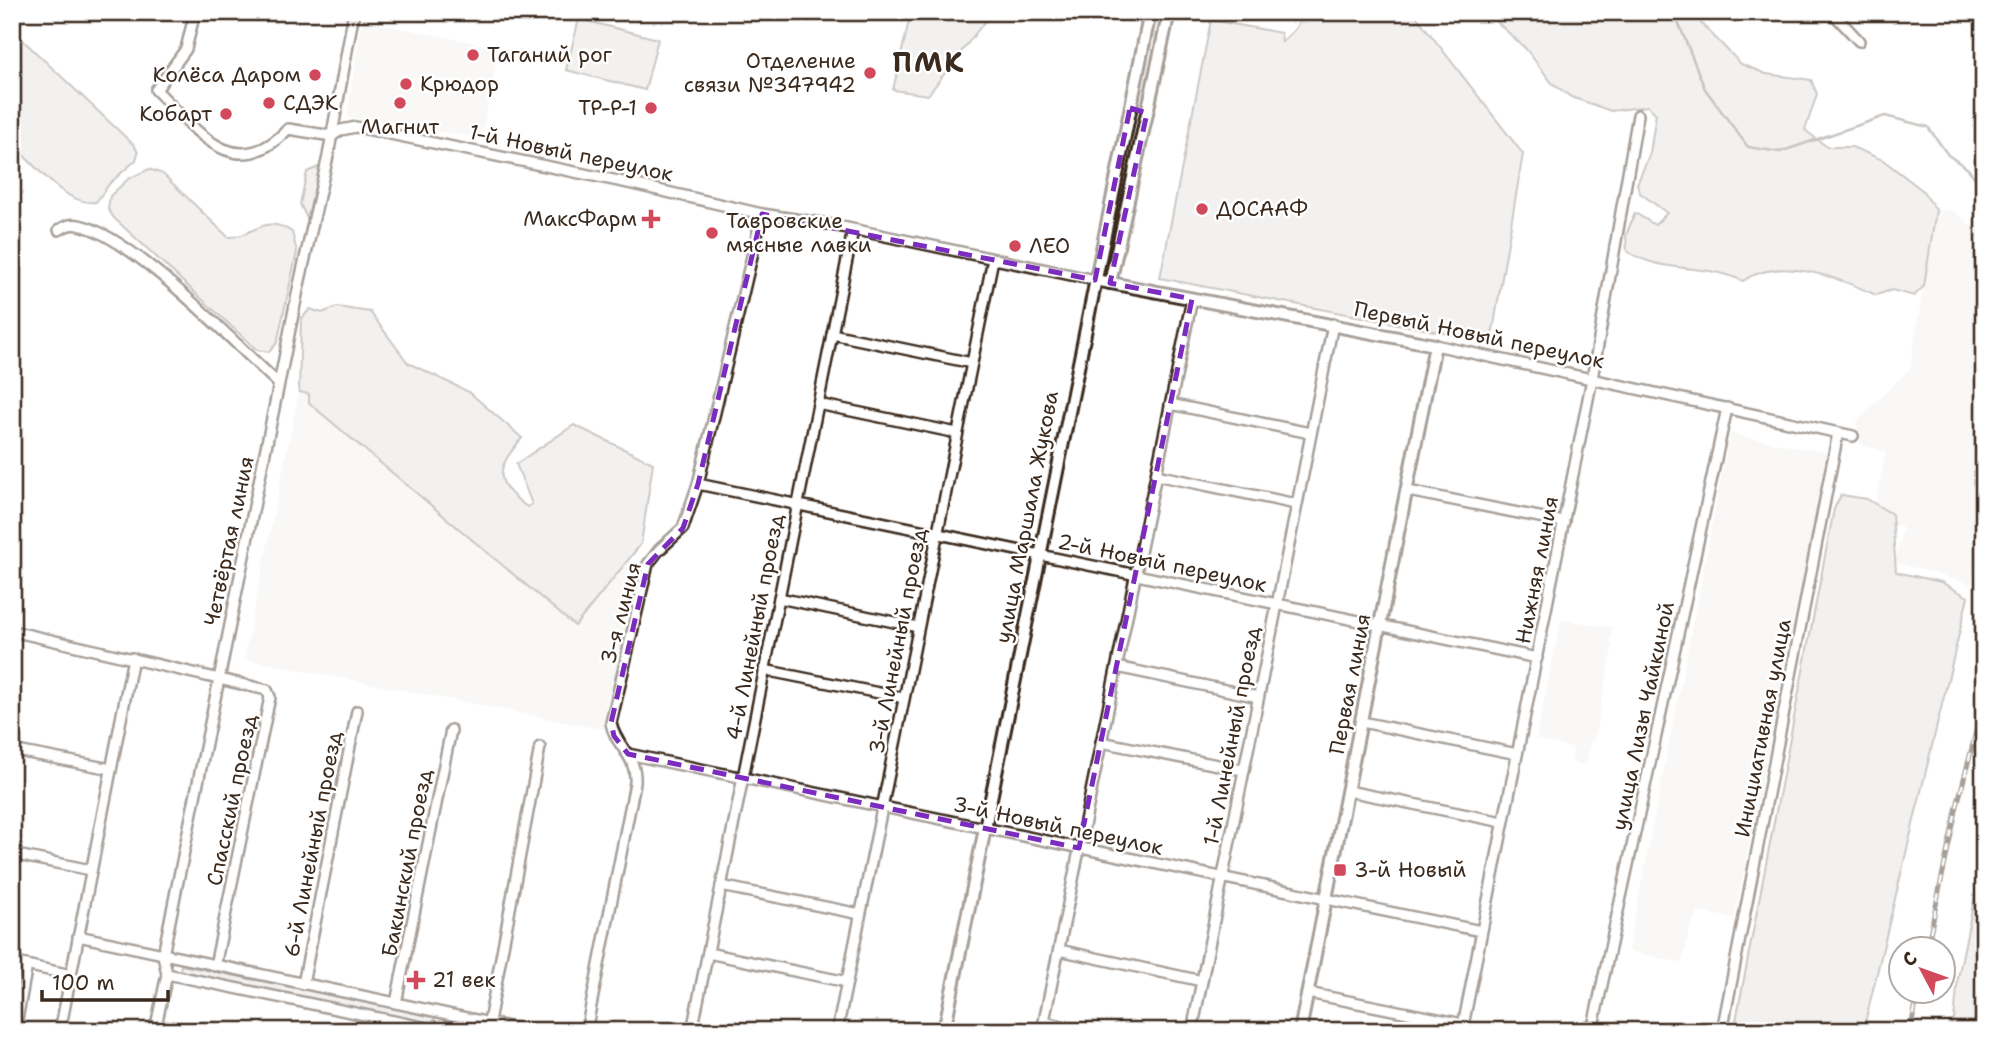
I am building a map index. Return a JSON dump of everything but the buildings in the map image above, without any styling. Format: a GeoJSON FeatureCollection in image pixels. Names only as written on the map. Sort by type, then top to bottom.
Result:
{"type":"FeatureCollection","features":[{"type":"Feature","properties":{"kind":"main road","name":"улица Маршала Жукова"},"geometry":{"type":"LineString","coordinates":[[944,1031],[1150,12]]}},
{"type":"Feature","properties":{"kind":"main road"},"geometry":{"type":"LineString","coordinates":[[1110,283],[1169,12]]}},
{"type":"Feature","properties":{"kind":"main road"},"geometry":{"type":"LineString","coordinates":[[1130,108],[1147,113]]}},
{"type":"Feature","properties":{"kind":"main road","name":"Первый Новый переулок"},"geometry":{"type":"LineString","coordinates":[[1095,280],[1435,345]]}},
{"type":"Feature","properties":{"kind":"main road","name":"Первая линия"},"geometry":{"type":"LineString","coordinates":[[1300,1031],[1435,345]]}},
{"type":"Feature","properties":{"kind":"street","name":"1-й Новый переулок"},"geometry":{"type":"LineString","coordinates":[[195,12],[186,49],[156,90],[209,142],[239,155],[270,145],[288,129],[332,136],[341,130],[356,127],[628,183],[762,214],[1095,280]]}},
{"type":"Feature","properties":{"kind":"street","name":"Четвёртая линия"},"geometry":{"type":"LineString","coordinates":[[163,955],[332,136],[354,12]]}},
{"type":"Feature","properties":{"kind":"street"},"geometry":{"type":"LineString","coordinates":[[1832,12],[1859,41]]}},
{"type":"Feature","properties":{"kind":"street","name":"Нижняя линия"},"geometry":{"type":"LineString","coordinates":[[1463,1027],[1592,379],[1638,115]]}},
{"type":"Feature","properties":{"kind":"street","name":"3-я линия"},"geometry":{"type":"LineString","coordinates":[[586,1031],[635,783],[636,766],[614,736],[611,723],[648,564],[683,528],[698,484],[762,214]]}},
{"type":"Feature","properties":{"kind":"street"},"geometry":{"type":"LineString","coordinates":[[58,230],[69,224],[80,225],[121,244],[279,384]]}},
{"type":"Feature","properties":{"kind":"street","name":"4-й Линейный проезд"},"geometry":{"type":"LineString","coordinates":[[692,1031],[853,230]]}},
{"type":"Feature","properties":{"kind":"street","name":"3-й Линейный проезд"},"geometry":{"type":"LineString","coordinates":[[837,1031],[993,259]]}},
{"type":"Feature","properties":{"kind":"street"},"geometry":{"type":"LineString","coordinates":[[1084,1031],[1043,1026],[1192,299]]}},
{"type":"Feature","properties":{"kind":"street","name":"1-й Линейный проезд"},"geometry":{"type":"LineString","coordinates":[[1192,1031],[1333,324]]}},
{"type":"Feature","properties":{"kind":"street"},"geometry":{"type":"LineString","coordinates":[[832,334],[972,363]]}},
{"type":"Feature","properties":{"kind":"street","name":"Первый Новый переулок"},"geometry":{"type":"LineString","coordinates":[[1435,345],[1853,436]]}},
{"type":"Feature","properties":{"kind":"street"},"geometry":{"type":"LineString","coordinates":[[818,404],[957,433]]}},
{"type":"Feature","properties":{"kind":"street"},"geometry":{"type":"LineString","coordinates":[[1171,404],[1310,433]]}},
{"type":"Feature","properties":{"kind":"street","name":"улица Лизы Чайкиной"},"geometry":{"type":"LineString","coordinates":[[1592,1031],[1727,408]]}},
{"type":"Feature","properties":{"kind":"street","name":"Инициативная улица"},"geometry":{"type":"LineString","coordinates":[[1723,1031],[1838,433]]}},
{"type":"Feature","properties":{"kind":"street"},"geometry":{"type":"LineString","coordinates":[[1156,475],[1296,504]]}},
{"type":"Feature","properties":{"kind":"street","name":"2-й Новый переулок"},"geometry":{"type":"LineString","coordinates":[[698,484],[1537,658]]}},
{"type":"Feature","properties":{"kind":"street"},"geometry":{"type":"LineString","coordinates":[[1408,491],[1564,522]]}},
{"type":"Feature","properties":{"kind":"street"},"geometry":{"type":"LineString","coordinates":[[779,598],[918,628]]}},
{"type":"Feature","properties":{"kind":"street"},"geometry":{"type":"LineString","coordinates":[[12,631],[219,678]]}},
{"type":"Feature","properties":{"kind":"street"},"geometry":{"type":"LineString","coordinates":[[60,1031],[133,658]]}},
{"type":"Feature","properties":{"kind":"street"},"geometry":{"type":"LineString","coordinates":[[1117,667],[1258,697]]}},
{"type":"Feature","properties":{"kind":"street"},"geometry":{"type":"LineString","coordinates":[[764,670],[904,698]]}},
{"type":"Feature","properties":{"kind":"street","name":"Спасский проезд"},"geometry":{"type":"LineString","coordinates":[[215,966],[270,697],[261,687],[219,678]]}},
{"type":"Feature","properties":{"kind":"street","name":"6-й Линейный проезд"},"geometry":{"type":"LineString","coordinates":[[303,984],[357,711]]}},
{"type":"Feature","properties":{"kind":"street"},"geometry":{"type":"LineString","coordinates":[[1362,722],[1517,754]]}},
{"type":"Feature","properties":{"kind":"street","name":"Бакинский проезд"},"geometry":{"type":"LineString","coordinates":[[396,1003],[451,730]]}},
{"type":"Feature","properties":{"kind":"street"},"geometry":{"type":"LineString","coordinates":[[1101,741],[1243,770]]}},
{"type":"Feature","properties":{"kind":"street"},"geometry":{"type":"LineString","coordinates":[[489,1022],[540,747]]}},
{"type":"Feature","properties":{"kind":"street"},"geometry":{"type":"LineString","coordinates":[[12,750],[111,769]]}},
{"type":"Feature","properties":{"kind":"street","name":"3-й Новый переулок"},"geometry":{"type":"LineString","coordinates":[[628,754],[1481,931]]}},
{"type":"Feature","properties":{"kind":"street"},"geometry":{"type":"LineString","coordinates":[[1348,791],[1503,822]]}},
{"type":"Feature","properties":{"kind":"street"},"geometry":{"type":"LineString","coordinates":[[12,854],[91,870]]}},
{"type":"Feature","properties":{"kind":"street"},"geometry":{"type":"LineString","coordinates":[[721,886],[860,914]]}},
{"type":"Feature","properties":{"kind":"street"},"geometry":{"type":"LineString","coordinates":[[78,936],[528,1031]]}},
{"type":"Feature","properties":{"kind":"street"},"geometry":{"type":"LineString","coordinates":[[1059,950],[1202,981]]}},
{"type":"Feature","properties":{"kind":"street"},"geometry":{"type":"LineString","coordinates":[[708,953],[847,982]]}},
{"type":"Feature","properties":{"kind":"street"},"geometry":{"type":"LineString","coordinates":[[155,1031],[167,974],[163,955]]}},
{"type":"Feature","properties":{"kind":"street"},"geometry":{"type":"LineString","coordinates":[[12,962],[71,975]]}},
{"type":"Feature","properties":{"kind":"street"},"geometry":{"type":"LineString","coordinates":[[15,1031],[27,965]]}},
{"type":"Feature","properties":{"kind":"street"},"geometry":{"type":"LineString","coordinates":[[167,974],[439,1030],[440,1012]]}},
{"type":"Feature","properties":{"kind":"street"},"geometry":{"type":"LineString","coordinates":[[1308,993],[1463,1027]]}},
{"type":"Feature","properties":{"kind":"highlighted area"},"geometry":{"type":"Polygon","coordinates":[[[1130,108],[1147,113],[1110,283],[1192,299],[1079,848],[628,754],[614,736],[611,723],[648,564],[683,528],[698,484],[762,214],[1095,280],[1130,108]]]}},
{"type":"Feature","properties":{"kind":"shaded area"},"geometry":{"type":"Polygon","coordinates":[[[309,12],[349,12],[347,20],[309,12]]]}},
{"type":"Feature","properties":{"kind":"shaded area"},"geometry":{"type":"Polygon","coordinates":[[[911,12],[992,12],[928,95],[893,90],[911,12]]]}},
{"type":"Feature","properties":{"kind":"shaded area"},"geometry":{"type":"Polygon","coordinates":[[[1153,12],[1162,12],[1143,104],[1134,102],[1153,12]]]}},
{"type":"Feature","properties":{"kind":"shaded area"},"geometry":{"type":"Polygon","coordinates":[[[1305,12],[1413,12],[1523,154],[1491,342],[1160,278],[1211,20],[1281,33],[1282,42],[1295,29],[1305,12]]]}},
{"type":"Feature","properties":{"kind":"shaded area"},"geometry":{"type":"Polygon","coordinates":[[[1486,12],[1690,12],[1741,64],[1766,74],[1811,80],[1817,94],[1805,130],[1827,147],[1852,147],[1883,160],[1922,190],[1936,210],[1924,286],[1914,296],[1892,290],[1876,295],[1827,276],[1792,270],[1758,273],[1743,281],[1715,272],[1654,263],[1627,251],[1626,235],[1635,213],[1655,225],[1667,213],[1640,193],[1637,184],[1650,153],[1656,114],[1648,106],[1611,111],[1571,97],[1552,83],[1526,49],[1486,12]]]}},
{"type":"Feature","properties":{"kind":"shaded area"},"geometry":{"type":"Polygon","coordinates":[[[579,19],[658,39],[645,90],[566,70],[579,19]]]}},
{"type":"Feature","properties":{"kind":"shaded area"},"geometry":{"type":"Polygon","coordinates":[[[362,20],[499,48],[481,138],[347,117],[362,20]]]}},
{"type":"Feature","properties":{"kind":"shaded area"},"geometry":{"type":"Polygon","coordinates":[[[12,30],[135,146],[138,153],[136,160],[110,183],[96,202],[84,201],[61,190],[12,145],[12,30]]]}},
{"type":"Feature","properties":{"kind":"shaded area"},"geometry":{"type":"Polygon","coordinates":[[[1131,118],[1141,120],[1111,259],[1103,258],[1131,118]]]}},
{"type":"Feature","properties":{"kind":"shaded area"},"geometry":{"type":"Polygon","coordinates":[[[1984,142],[1984,181],[1974,166],[1976,152],[1984,142]]]}},
{"type":"Feature","properties":{"kind":"shaded area"},"geometry":{"type":"Polygon","coordinates":[[[321,166],[309,222],[300,204],[307,172],[321,166]]]}},
{"type":"Feature","properties":{"kind":"shaded area"},"geometry":{"type":"Polygon","coordinates":[[[149,169],[163,174],[228,237],[273,224],[292,232],[297,252],[277,343],[269,352],[257,350],[114,218],[108,209],[110,196],[128,179],[149,169]]]}},
{"type":"Feature","properties":{"kind":"shaded area"},"geometry":{"type":"Polygon","coordinates":[[[1936,210],[1954,211],[1970,225],[1984,229],[1984,532],[1971,584],[1895,562],[1903,527],[1873,517],[1886,452],[1861,445],[1856,422],[1910,368],[1936,210]]]}},
{"type":"Feature","properties":{"kind":"shaded area"},"geometry":{"type":"Polygon","coordinates":[[[337,307],[370,312],[408,363],[469,392],[522,438],[507,458],[502,474],[508,490],[527,507],[532,504],[516,464],[574,425],[653,463],[641,544],[575,626],[309,403],[309,394],[299,392],[301,319],[310,309],[322,313],[337,307]]]}},
{"type":"Feature","properties":{"kind":"shaded area"},"geometry":{"type":"Polygon","coordinates":[[[299,392],[310,394],[575,625],[631,560],[645,563],[606,730],[244,659],[299,392]]]}},
{"type":"Feature","properties":{"kind":"shaded area"},"geometry":{"type":"Polygon","coordinates":[[[1730,434],[1828,453],[1734,918],[1698,912],[1690,928],[1682,963],[1628,951],[1730,434]]]}},
{"type":"Feature","properties":{"kind":"shaded area"},"geometry":{"type":"Polygon","coordinates":[[[1841,495],[1867,499],[1892,514],[1896,572],[1941,582],[1968,597],[1863,1031],[1734,1031],[1834,509],[1841,495]]]}},
{"type":"Feature","properties":{"kind":"shaded area"},"geometry":{"type":"Polygon","coordinates":[[[1561,620],[1613,627],[1610,643],[1613,645],[1586,765],[1572,763],[1573,748],[1536,739],[1561,620]]]}},
{"type":"Feature","properties":{"kind":"shaded area"},"geometry":{"type":"Polygon","coordinates":[[[1984,851],[1984,1031],[1947,1031],[1954,1019],[1955,1004],[1958,1004],[1958,978],[1984,851]]]}},
{"type":"Feature","properties":{"kind":"shaded area"},"geometry":{"type":"Polygon","coordinates":[[[181,965],[435,1016],[434,1024],[180,972],[181,965]]]}},
{"type":"Feature","properties":{"kind":"shaded area"},"geometry":{"type":"Polygon","coordinates":[[[446,1019],[501,1031],[468,1031],[444,1026],[446,1019]]]}},
{"type":"Feature","properties":{"kind":"waterway"},"geometry":{"type":"LineString","coordinates":[[1674,12],[1705,89],[1748,147],[1780,152],[1885,116],[1928,127],[1948,155],[1968,169],[1984,189]]}},
{"type":"Feature","properties":{"kind":"railway"},"geometry":{"type":"LineString","coordinates":[[1930,934],[1957,806],[1984,701]]}},
{"type":"Feature","properties":{"kind":"railway"},"geometry":{"type":"LineString","coordinates":[[1910,1031],[1916,1004]]}},
{"type":"Feature","properties":{"kind":"place","name":"Таганий рог"},"geometry":{"type":"Point","coordinates":[473,55]}},
{"type":"Feature","properties":{"kind":"place","name":"Отделение связи №347942"},"geometry":{"type":"Point","coordinates":[870,73]}},
{"type":"Feature","properties":{"kind":"place","name":"Колёса Даром"},"geometry":{"type":"Point","coordinates":[315,75]}},
{"type":"Feature","properties":{"kind":"place","name":"Крюдор"},"geometry":{"type":"Point","coordinates":[406,84]}},
{"type":"Feature","properties":{"kind":"place","name":"СДЭК"},"geometry":{"type":"Point","coordinates":[269,103]}},
{"type":"Feature","properties":{"kind":"place","name":"Магнит"},"geometry":{"type":"Point","coordinates":[400,103]}},
{"type":"Feature","properties":{"kind":"place","name":"ТР-Р-1"},"geometry":{"type":"Point","coordinates":[651,108]}},
{"type":"Feature","properties":{"kind":"place","name":"Кобарт"},"geometry":{"type":"Point","coordinates":[226,114]}},
{"type":"Feature","properties":{"kind":"place","name":"ДОСААФ"},"geometry":{"type":"Point","coordinates":[1202,209]}},
{"type":"Feature","properties":{"kind":"place","name":"МаксФарм"},"geometry":{"type":"Point","coordinates":[651,219]}},
{"type":"Feature","properties":{"kind":"place","name":"Тавровские мясные лавки"},"geometry":{"type":"Point","coordinates":[712,233]}},
{"type":"Feature","properties":{"kind":"place","name":"ЛЕО"},"geometry":{"type":"Point","coordinates":[1015,246]}},
{"type":"Feature","properties":{"kind":"place","name":"3-й Новый"},"geometry":{"type":"Point","coordinates":[1340,870]}},
{"type":"Feature","properties":{"kind":"place","name":"21 век"},"geometry":{"type":"Point","coordinates":[416,980]}},
{"type":"Feature","properties":{"kind":"district","name":"ПМК"},"geometry":{"type":"Point","coordinates":[929,62]}}]}
